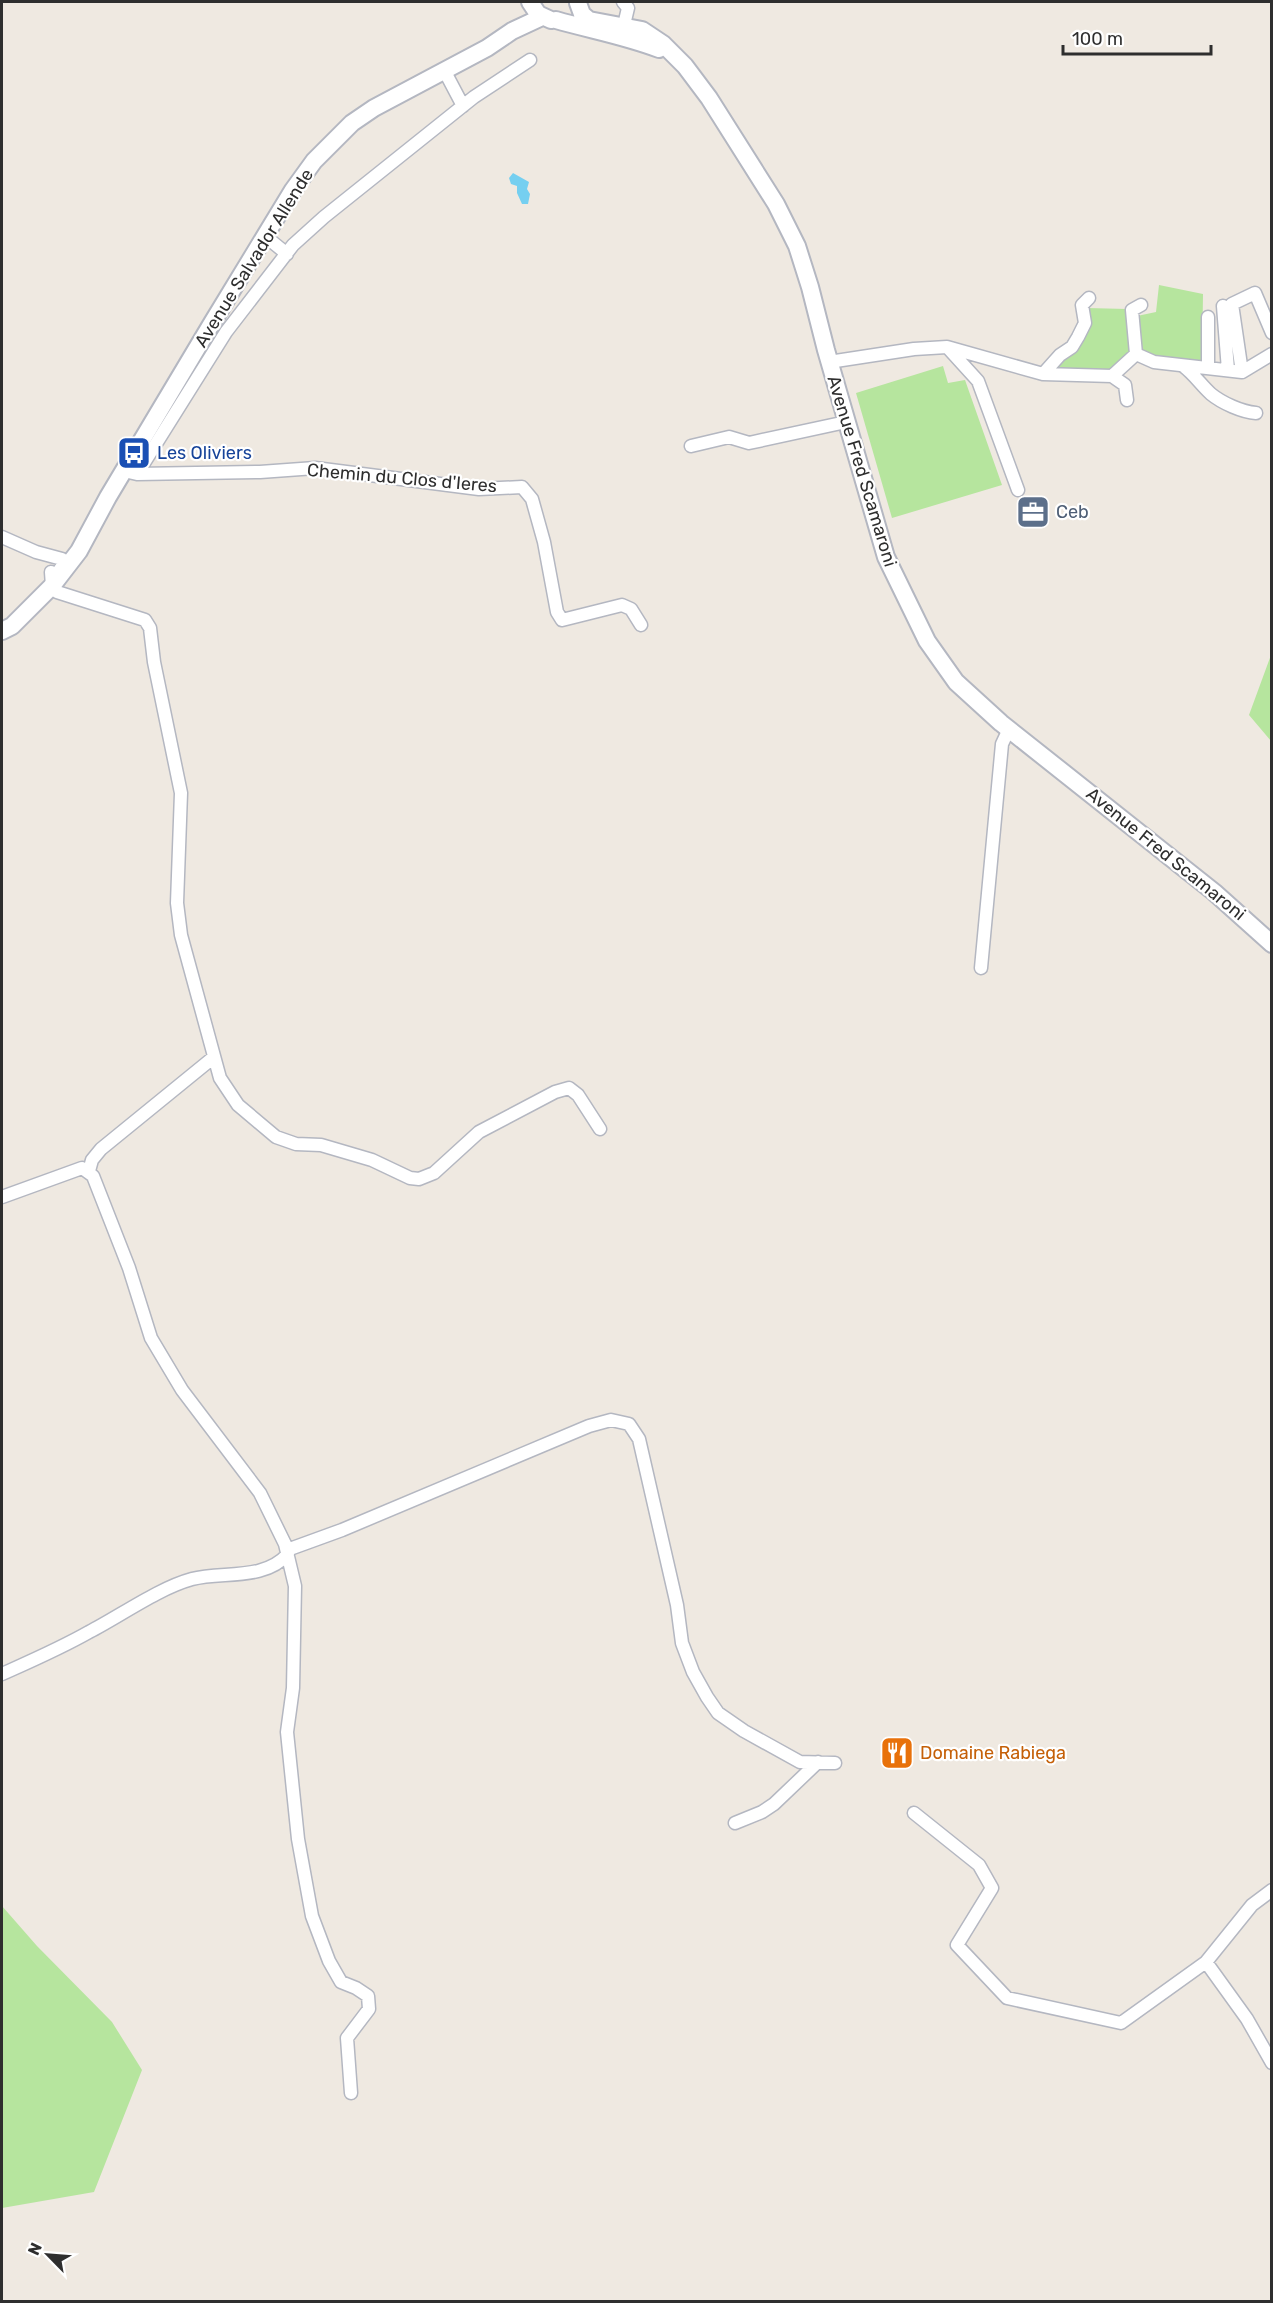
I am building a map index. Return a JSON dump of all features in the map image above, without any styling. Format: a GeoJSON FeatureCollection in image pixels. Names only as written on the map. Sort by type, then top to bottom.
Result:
{"type":"FeatureCollection","features":[{"type":"Feature","properties":{"kind":"main road"},"geometry":{"type":"LineString","coordinates":[[529,2],[534,9],[549,19]]}},
{"type":"Feature","properties":{"kind":"main road","name":"Avenue Salvador Allende"},"geometry":{"type":"LineString","coordinates":[[512,31],[529,2]]}},
{"type":"Feature","properties":{"kind":"main road","name":"Avenue Salvador Allende"},"geometry":{"type":"LineString","coordinates":[[58,572],[8,621],[2,631],[12,626],[40,598],[58,572],[108,497],[130,472],[265,236],[314,161],[352,123],[399,93],[487,48],[512,31],[570,15],[578,2]]}},
{"type":"Feature","properties":{"kind":"main road","name":"Avenue Fred Scamaroni"},"geometry":{"type":"LineString","coordinates":[[578,2],[582,14],[589,20],[642,30],[663,44],[685,66],[709,98],[776,204],[797,246],[886,557],[927,641],[956,682],[1009,729],[1214,892],[1272,944]]}},
{"type":"Feature","properties":{"kind":"main road","name":"Avenue Fred Scamaroni"},"geometry":{"type":"LineString","coordinates":[[549,19],[597,32],[627,37],[673,56]]}},
{"type":"Feature","properties":{"kind":"street"},"geometry":{"type":"LineString","coordinates":[[597,32],[603,28],[620,30],[624,25],[628,8],[623,2]]}},
{"type":"Feature","properties":{"kind":"street"},"geometry":{"type":"LineString","coordinates":[[130,472],[226,332],[293,245],[324,217],[463,106],[530,60]]}},
{"type":"Feature","properties":{"kind":"street"},"geometry":{"type":"LineString","coordinates":[[444,70],[463,106]]}},
{"type":"Feature","properties":{"kind":"street"},"geometry":{"type":"LineString","coordinates":[[265,236],[287,254]]}},
{"type":"Feature","properties":{"kind":"street"},"geometry":{"type":"LineString","coordinates":[[1242,372],[1232,304],[1255,293],[1267,307],[1272,333]]}},
{"type":"Feature","properties":{"kind":"street"},"geometry":{"type":"LineString","coordinates":[[1043,374],[1060,355],[1072,347],[1085,323],[1082,305],[1089,298]]}},
{"type":"Feature","properties":{"kind":"street"},"geometry":{"type":"LineString","coordinates":[[1136,354],[1132,310],[1141,305]]}},
{"type":"Feature","properties":{"kind":"street"},"geometry":{"type":"LineString","coordinates":[[1223,306],[1228,370]]}},
{"type":"Feature","properties":{"kind":"street"},"geometry":{"type":"LineString","coordinates":[[1208,317],[1208,368]]}},
{"type":"Feature","properties":{"kind":"street"},"geometry":{"type":"LineString","coordinates":[[947,347],[978,381],[1018,490]]}},
{"type":"Feature","properties":{"kind":"street"},"geometry":{"type":"LineString","coordinates":[[829,362],[914,349],[947,347],[1043,374],[1112,376],[1125,385],[1127,400]]}},
{"type":"Feature","properties":{"kind":"street"},"geometry":{"type":"LineString","coordinates":[[1112,376],[1136,354]]}},
{"type":"Feature","properties":{"kind":"street"},"geometry":{"type":"LineString","coordinates":[[1136,354],[1154,362],[1242,372],[1272,354]]}},
{"type":"Feature","properties":{"kind":"street"},"geometry":{"type":"LineString","coordinates":[[1182,365],[1193,373],[1211,394],[1245,412],[1256,413]]}},
{"type":"Feature","properties":{"kind":"street"},"geometry":{"type":"LineString","coordinates":[[691,446],[729,437],[749,443],[846,422]]}},
{"type":"Feature","properties":{"kind":"street","name":"Chemin du Clos d'Ieres"},"geometry":{"type":"LineString","coordinates":[[130,472],[260,472],[315,468],[479,489],[522,487],[532,499],[544,542],[557,612],[562,621],[622,605],[631,609],[641,625]]}},
{"type":"Feature","properties":{"kind":"street"},"geometry":{"type":"LineString","coordinates":[[2,537],[36,552],[58,572],[57,592],[145,620],[150,628],[154,662],[181,793],[177,903],[181,935],[220,1078],[238,1106],[276,1137],[296,1144],[321,1145],[372,1160],[411,1178],[419,1179],[434,1173],[479,1132],[555,1092],[569,1088],[578,1095],[600,1129]]}},
{"type":"Feature","properties":{"kind":"street"},"geometry":{"type":"LineString","coordinates":[[981,968],[1002,744],[1009,729]]}},
{"type":"Feature","properties":{"kind":"street"},"geometry":{"type":"LineString","coordinates":[[89,1171],[92,1160],[101,1149],[214,1057]]}},
{"type":"Feature","properties":{"kind":"street"},"geometry":{"type":"LineString","coordinates":[[2,1197],[82,1168],[89,1171],[129,1268],[150,1338],[182,1389],[260,1493],[287,1552],[295,1586],[292,1688],[287,1732],[298,1839],[312,1916],[329,1961],[341,1982],[368,1996],[369,2009],[347,2038],[351,2093]]}},
{"type":"Feature","properties":{"kind":"street"},"geometry":{"type":"LineString","coordinates":[[2,1674],[192,1579],[242,1575],[280,1563],[287,1552],[611,1419],[629,1424],[639,1438],[677,1605],[682,1643],[693,1672],[707,1697],[718,1713],[744,1731],[800,1762],[835,1763]]}},
{"type":"Feature","properties":{"kind":"street"},"geometry":{"type":"LineString","coordinates":[[735,1823],[762,1812],[774,1804],[818,1762]]}},
{"type":"Feature","properties":{"kind":"street"},"geometry":{"type":"LineString","coordinates":[[914,1813],[979,1865],[992,1888],[957,1944],[1006,1998],[1121,2023],[1206,1962],[1252,1905],[1272,1890]]}},
{"type":"Feature","properties":{"kind":"street"},"geometry":{"type":"LineString","coordinates":[[1206,1962],[1247,2019],[1272,2063]]}},
{"type":"Feature","properties":{"kind":"green space"},"geometry":{"type":"Polygon","coordinates":[[[1159,285],[1203,294],[1202,363],[1156,358],[1140,351],[1137,316],[1156,312],[1159,285]]]}},
{"type":"Feature","properties":{"kind":"green space"},"geometry":{"type":"Polygon","coordinates":[[[1087,308],[1127,309],[1131,352],[1111,372],[1051,371],[1063,359],[1087,308]]]}},
{"type":"Feature","properties":{"kind":"green space"},"geometry":{"type":"Polygon","coordinates":[[[943,366],[948,383],[965,380],[1002,485],[892,518],[856,393],[943,366]]]}},
{"type":"Feature","properties":{"kind":"green space"},"geometry":{"type":"Polygon","coordinates":[[[1271,655],[1272,741],[1249,715],[1271,655]]]}},
{"type":"Feature","properties":{"kind":"green space"},"geometry":{"type":"Polygon","coordinates":[[[2,1906],[37,1946],[112,2022],[142,2070],[94,2192],[2,2208],[2,1906]]]}},
{"type":"Feature","properties":{"kind":"water"},"geometry":{"type":"Polygon","coordinates":[[[513,173],[529,182],[528,204],[522,204],[517,193],[517,186],[511,184],[509,178],[513,173]]]}},
{"type":"Feature","properties":{"kind":"place","name":"Les Oliviers"},"geometry":{"type":"Point","coordinates":[134,453]}},
{"type":"Feature","properties":{"kind":"place","name":"Ceb"},"geometry":{"type":"Point","coordinates":[1033,512]}},
{"type":"Feature","properties":{"kind":"place","name":"Domaine Rabiega"},"geometry":{"type":"Point","coordinates":[897,1753]}}]}
